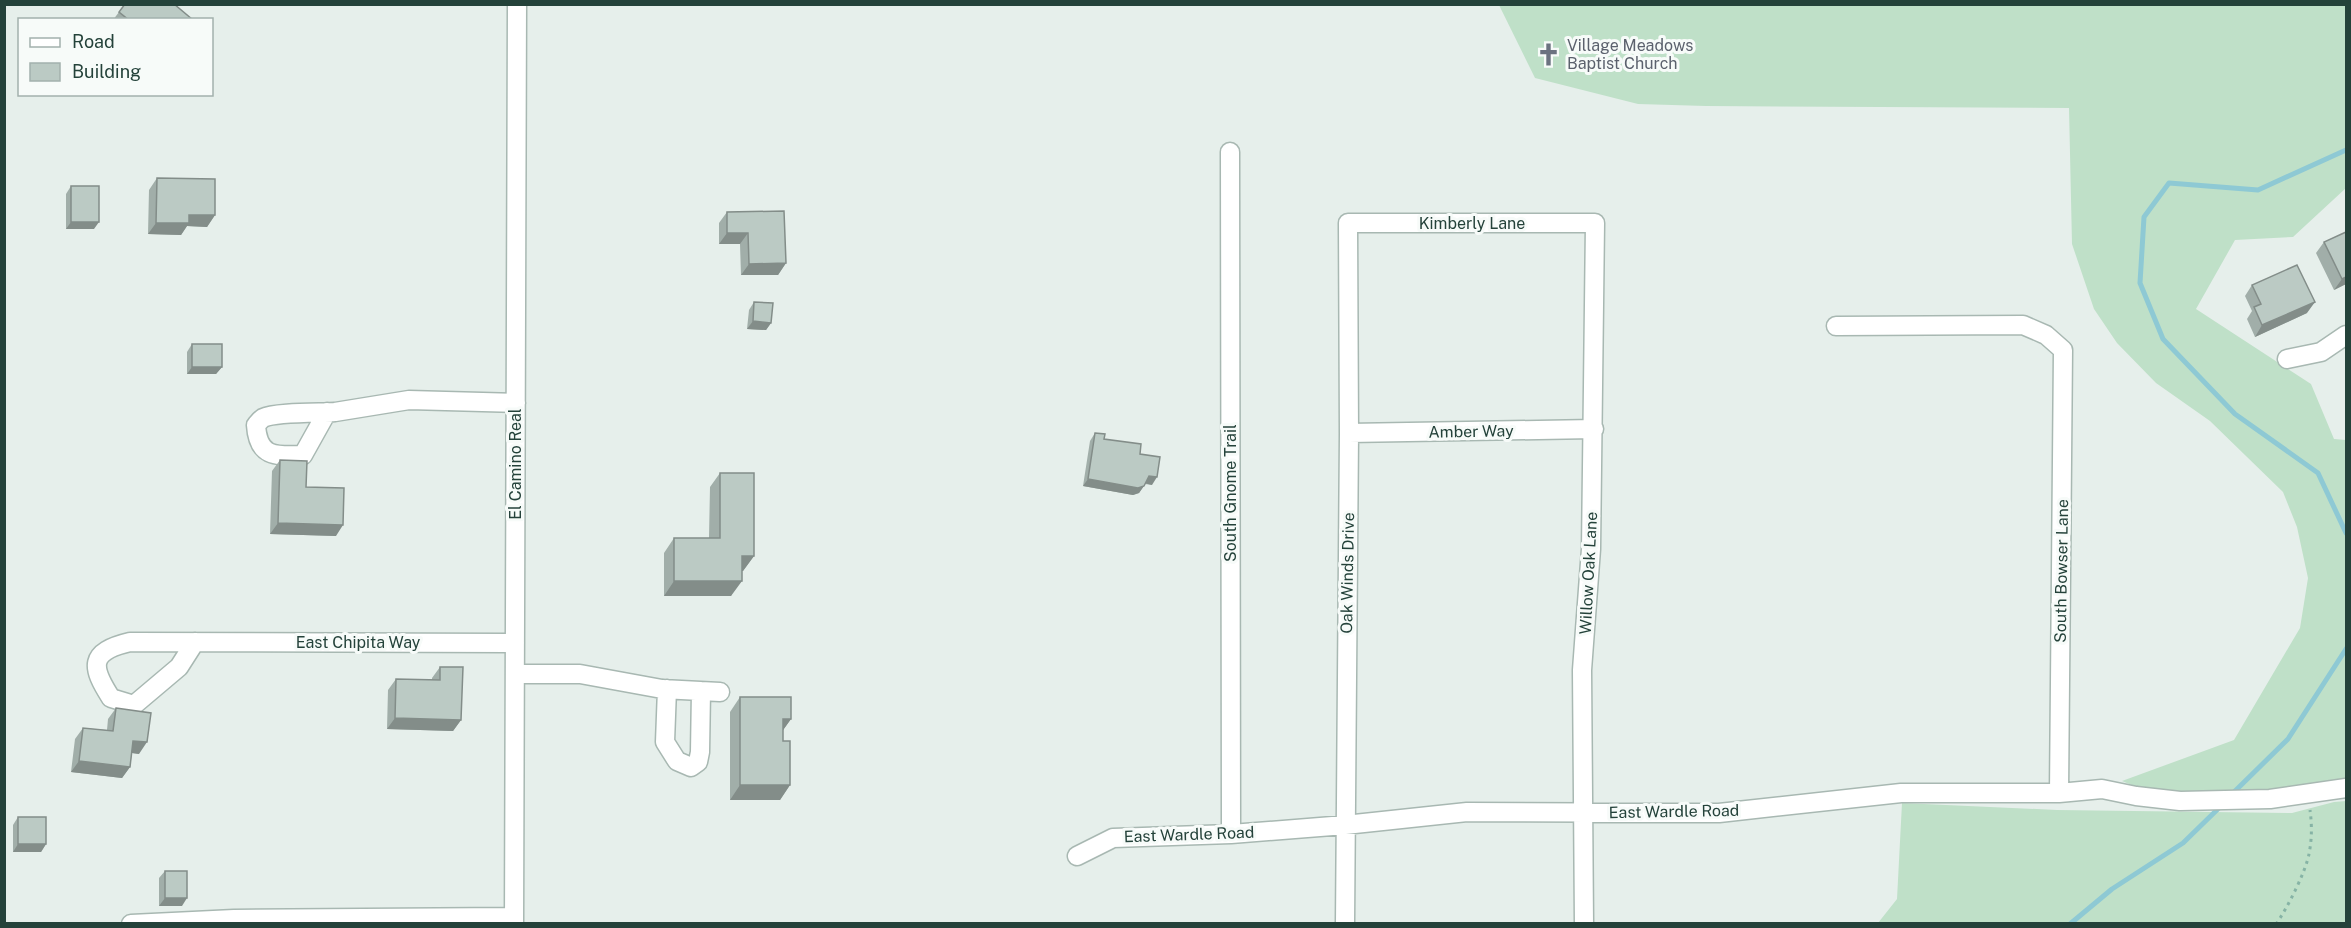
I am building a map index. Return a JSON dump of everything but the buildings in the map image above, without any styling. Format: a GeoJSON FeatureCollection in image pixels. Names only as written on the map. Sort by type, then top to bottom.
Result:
{"type":"FeatureCollection","features":[{"type":"Feature","properties":{"kind":"street","name":"El Camino Real"},"geometry":{"type":"LineString","coordinates":[[514,920],[518,4]]}},
{"type":"Feature","properties":{"kind":"street","name":"South Gnome Trail"},"geometry":{"type":"LineString","coordinates":[[1230,152],[1231,834]]}},
{"type":"Feature","properties":{"kind":"street","name":"Kimberly Lane"},"geometry":{"type":"LineString","coordinates":[[1348,223],[1596,223]]}},
{"type":"Feature","properties":{"kind":"street","name":"Oak Winds Drive"},"geometry":{"type":"LineString","coordinates":[[1345,924],[1349,433],[1348,223]]}},
{"type":"Feature","properties":{"kind":"street","name":"Willow Oak Lane"},"geometry":{"type":"LineString","coordinates":[[1584,924],[1582,670],[1591,549],[1596,223]]}},
{"type":"Feature","properties":{"kind":"street","name":"South Bowser Lane"},"geometry":{"type":"LineString","coordinates":[[1836,326],[2023,325],[2046,335],[2063,350],[2059,792]]}},
{"type":"Feature","properties":{"kind":"street"},"geometry":{"type":"LineString","coordinates":[[2287,359],[2321,352],[2346,335]]}},
{"type":"Feature","properties":{"kind":"street"},"geometry":{"type":"LineString","coordinates":[[327,412],[409,400],[516,403]]}},
{"type":"Feature","properties":{"kind":"street","name":"Amber Way"},"geometry":{"type":"LineString","coordinates":[[1349,433],[1594,429]]}},
{"type":"Feature","properties":{"kind":"street","name":"East Chipita Way"},"geometry":{"type":"LineString","coordinates":[[199,643],[179,667],[134,705],[111,698],[96,676],[98,659],[108,647],[130,642],[515,643]]}},
{"type":"Feature","properties":{"kind":"street"},"geometry":{"type":"LineString","coordinates":[[515,674],[580,674],[667,689],[720,692]]}},
{"type":"Feature","properties":{"kind":"street"},"geometry":{"type":"LineString","coordinates":[[667,689],[666,742],[677,761],[691,767],[698,762],[700,752],[701,691]]}},
{"type":"Feature","properties":{"kind":"street","name":"East Wardle Road"},"geometry":{"type":"LineString","coordinates":[[1077,856],[1113,838],[1231,834],[1467,812],[1719,813],[1901,792],[2059,792],[2102,789],[2180,801],[2270,799],[2346,788]]}},
{"type":"Feature","properties":{"kind":"street"},"geometry":{"type":"LineString","coordinates":[[131,924],[234,919],[514,920]]}},
{"type":"Feature","properties":{"kind":"path"},"geometry":{"type":"LineString","coordinates":[[2276,924],[2283,914],[2309,856],[2312,832],[2308,793]]}},
{"type":"Feature","properties":{"kind":"green space"},"geometry":{"type":"Polygon","coordinates":[[[1499,5],[2346,5],[2346,188],[2293,237],[2235,240],[2196,309],[2311,384],[2334,439],[2346,440],[2346,778],[2264,790],[2185,792],[2146,791],[2122,781],[2234,740],[2300,628],[2308,578],[2297,527],[2283,492],[2210,421],[2156,383],[2117,343],[2094,309],[2072,244],[2069,108],[1638,104],[1535,78],[1499,5]]]}},
{"type":"Feature","properties":{"kind":"green space"},"geometry":{"type":"Polygon","coordinates":[[[2346,801],[2346,923],[1878,923],[1897,899],[1902,803],[2057,810],[2292,813],[2346,801]]]}},
{"type":"Feature","properties":{"kind":"waterway"},"geometry":{"type":"LineString","coordinates":[[2346,150],[2258,190],[2169,183],[2144,217],[2140,283],[2163,339],[2235,414],[2318,473],[2346,533]]}},
{"type":"Feature","properties":{"kind":"waterway"},"geometry":{"type":"LineString","coordinates":[[2232,794],[2288,739],[2346,649]]}},
{"type":"Feature","properties":{"kind":"waterway"},"geometry":{"type":"LineString","coordinates":[[2070,924],[2112,889],[2183,843],[2222,805]]}},
{"type":"Feature","properties":{"kind":"place","name":"Village Meadows Baptist Church"},"geometry":{"type":"Point","coordinates":[1549,54]}}]}
